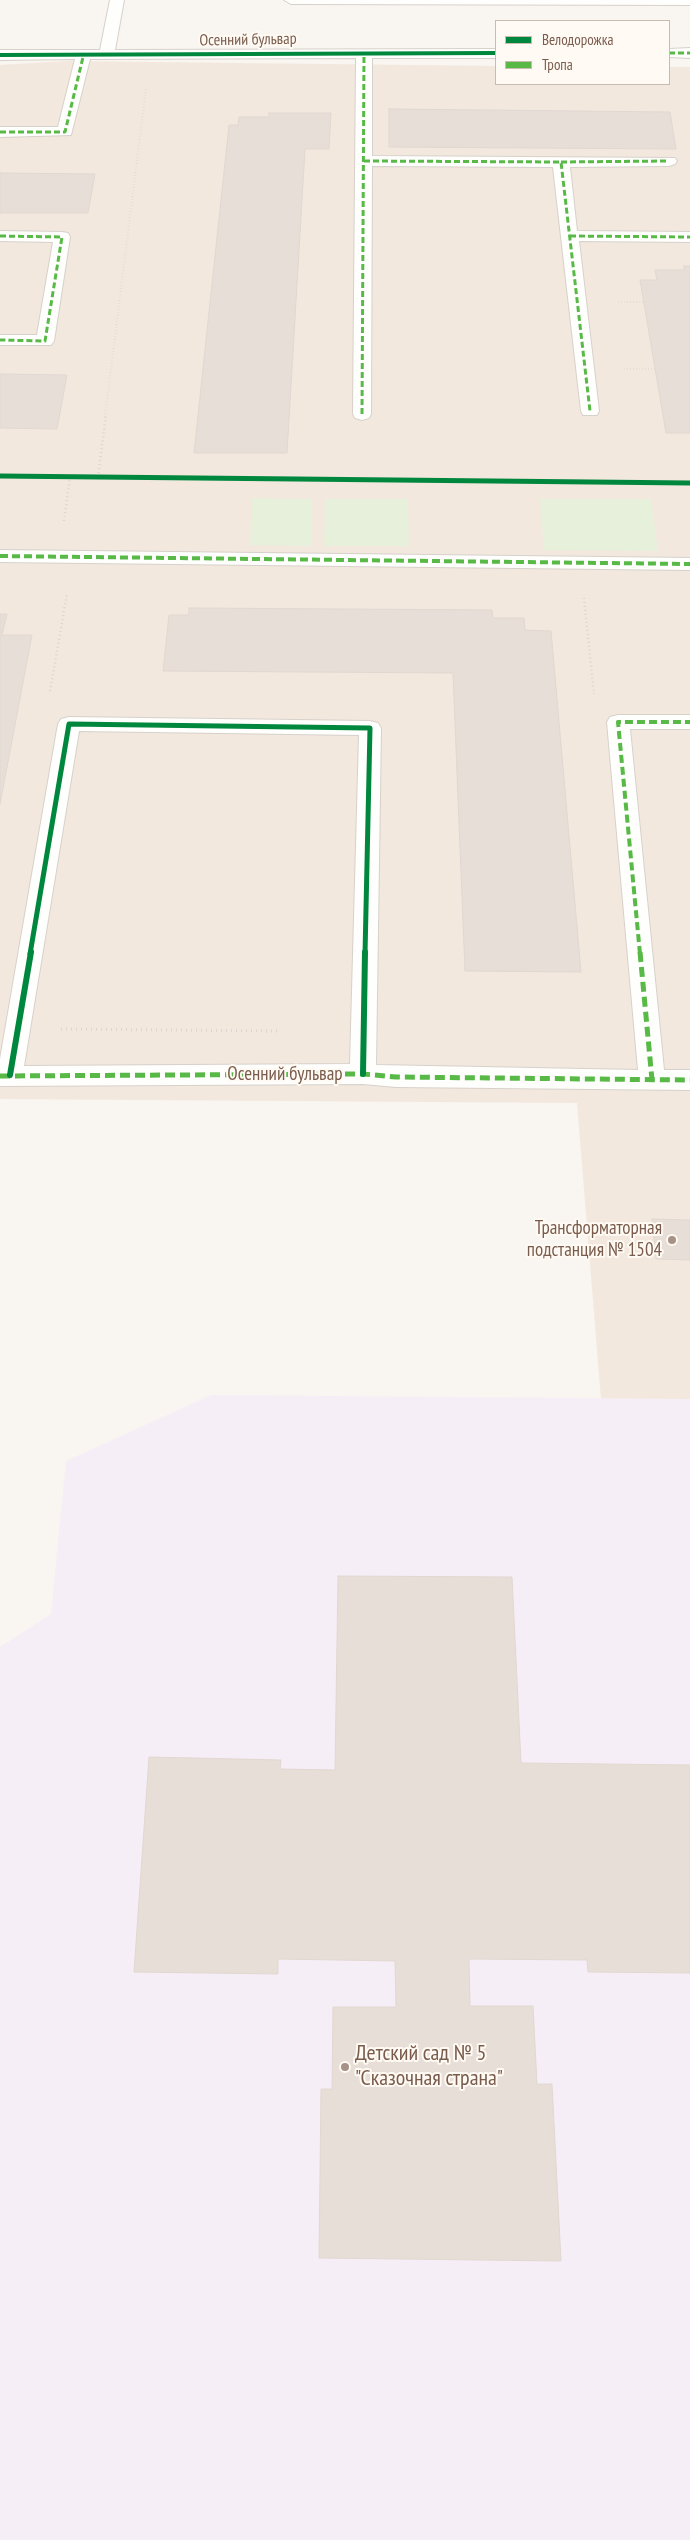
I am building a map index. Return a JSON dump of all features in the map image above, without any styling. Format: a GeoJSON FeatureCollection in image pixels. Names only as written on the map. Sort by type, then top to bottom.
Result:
{"type":"FeatureCollection","features":[{"type":"Feature","properties":{"kind":"street"},"geometry":{"type":"LineString","coordinates":[[106,54],[117,0]]}},
{"type":"Feature","properties":{"kind":"street"},"geometry":{"type":"LineString","coordinates":[[290,0],[690,1]]}},
{"type":"Feature","properties":{"kind":"street"},"geometry":{"type":"LineString","coordinates":[[362,414],[364,52]]}},
{"type":"Feature","properties":{"kind":"street","name":"Осенний бульвар"},"geometry":{"type":"LineString","coordinates":[[0,55],[495,52]]}},
{"type":"Feature","properties":{"kind":"street"},"geometry":{"type":"LineString","coordinates":[[670,53],[690,53]]}},
{"type":"Feature","properties":{"kind":"street"},"geometry":{"type":"LineString","coordinates":[[0,132],[65,132],[84,54]]}},
{"type":"Feature","properties":{"kind":"street"},"geometry":{"type":"LineString","coordinates":[[364,161],[669,161]]}},
{"type":"Feature","properties":{"kind":"street"},"geometry":{"type":"LineString","coordinates":[[561,162],[590,411]]}},
{"type":"Feature","properties":{"kind":"street"},"geometry":{"type":"LineString","coordinates":[[0,236],[62,237],[45,341],[0,340]]}},
{"type":"Feature","properties":{"kind":"street"},"geometry":{"type":"LineString","coordinates":[[570,236],[690,237]]}},
{"type":"Feature","properties":{"kind":"street"},"geometry":{"type":"LineString","coordinates":[[0,556],[690,564]]}},
{"type":"Feature","properties":{"kind":"street"},"geometry":{"type":"LineString","coordinates":[[652,1080],[618,722],[690,722]]}},
{"type":"Feature","properties":{"kind":"street"},"geometry":{"type":"LineString","coordinates":[[5,1076],[68,724],[370,728],[363,1074]]}},
{"type":"Feature","properties":{"kind":"street","name":"Осенний бульвар"},"geometry":{"type":"LineString","coordinates":[[5,1076],[363,1074],[396,1077],[690,1080]]}},
{"type":"Feature","properties":{"kind":"path"},"geometry":{"type":"LineString","coordinates":[[98,477],[150,54]]}},
{"type":"Feature","properties":{"kind":"path"},"geometry":{"type":"LineString","coordinates":[[62,477],[80,477]]}},
{"type":"Feature","properties":{"kind":"path"},"geometry":{"type":"LineString","coordinates":[[58,557],[70,477]]}},
{"type":"Feature","properties":{"kind":"path"},"geometry":{"type":"LineString","coordinates":[[89,477],[108,478]]}},
{"type":"Feature","properties":{"kind":"path"},"geometry":{"type":"LineString","coordinates":[[579,563],[589,649]]}},
{"type":"Feature","properties":{"kind":"shaded area"},"geometry":{"type":"Polygon","coordinates":[[[67,61],[495,66],[495,85],[670,85],[670,67],[690,67],[690,1399],[601,1399],[577,1103],[0,1099],[0,65],[67,61]]]}},
{"type":"Feature","properties":{"kind":"shaded area","name":"Детский сад № 5 \"Сказочная страна\""},"geometry":{"type":"Polygon","coordinates":[[[211,1395],[690,1399],[690,2540],[0,2540],[0,1647],[51,1614],[66,1461],[211,1395]]]}},
{"type":"Feature","properties":{"kind":"green space"},"geometry":{"type":"Polygon","coordinates":[[[252,498],[312,499],[312,546],[250,545],[252,498]]]}},
{"type":"Feature","properties":{"kind":"green space"},"geometry":{"type":"Polygon","coordinates":[[[325,499],[408,499],[409,546],[324,546],[325,499]]]}},
{"type":"Feature","properties":{"kind":"green space"},"geometry":{"type":"Polygon","coordinates":[[[540,499],[651,499],[658,551],[544,550],[540,499]]]}},
{"type":"Feature","properties":{"kind":"building"},"geometry":{"type":"Polygon","coordinates":[[[389,109],[670,112],[676,149],[389,147],[389,109]]]}},
{"type":"Feature","properties":{"kind":"building"},"geometry":{"type":"Polygon","coordinates":[[[269,113],[331,113],[329,149],[305,149],[287,453],[194,453],[229,125],[238,125],[239,117],[269,117],[269,113]]]}},
{"type":"Feature","properties":{"kind":"building"},"geometry":{"type":"Polygon","coordinates":[[[0,173],[95,174],[88,213],[0,213],[0,173]]]}},
{"type":"Feature","properties":{"kind":"building"},"geometry":{"type":"Polygon","coordinates":[[[684,266],[690,266],[690,433],[666,433],[640,280],[657,280],[655,270],[684,270],[684,266]]]}},
{"type":"Feature","properties":{"kind":"building"},"geometry":{"type":"Polygon","coordinates":[[[0,374],[67,375],[57,429],[0,428],[0,374]]]}},
{"type":"Feature","properties":{"kind":"building"},"geometry":{"type":"Polygon","coordinates":[[[189,608],[492,610],[493,618],[524,618],[525,630],[551,631],[581,972],[465,971],[453,673],[163,671],[169,615],[189,615],[189,608]]]}},
{"type":"Feature","properties":{"kind":"building"},"geometry":{"type":"Polygon","coordinates":[[[0,614],[7,614],[2,635],[32,635],[0,804],[0,614]]]}},
{"type":"Feature","properties":{"kind":"building","name":"Трансформаторная подстанция № 1504"},"geometry":{"type":"Polygon","coordinates":[[[652,1219],[690,1220],[690,1260],[656,1259],[652,1219]]]}},
{"type":"Feature","properties":{"kind":"building"},"geometry":{"type":"Polygon","coordinates":[[[338,1576],[512,1577],[521,1763],[690,1765],[690,1973],[588,1972],[587,1960],[469,1959],[470,2006],[533,2006],[537,2084],[552,2084],[561,2261],[319,2258],[321,2089],[332,2089],[333,2007],[396,2007],[395,1961],[278,1959],[278,1974],[134,1972],[149,1757],[281,1760],[280,1769],[335,1770],[338,1576]]]}},
{"type":"Feature","properties":{"kind":"marked path"},"geometry":{"type":"LineString","coordinates":[[362,414],[364,52]]}},
{"type":"Feature","properties":{"kind":"marked path"},"geometry":{"type":"LineString","coordinates":[[0,132],[65,132],[84,53]]}},
{"type":"Feature","properties":{"kind":"marked path"},"geometry":{"type":"LineString","coordinates":[[670,53],[690,53]]}},
{"type":"Feature","properties":{"kind":"marked path"},"geometry":{"type":"LineString","coordinates":[[364,161],[561,162],[590,411]]}},
{"type":"Feature","properties":{"kind":"marked path"},"geometry":{"type":"LineString","coordinates":[[561,162],[669,161]]}},
{"type":"Feature","properties":{"kind":"marked path"},"geometry":{"type":"LineString","coordinates":[[0,236],[62,237],[45,341],[0,340]]}},
{"type":"Feature","properties":{"kind":"marked path"},"geometry":{"type":"LineString","coordinates":[[570,236],[690,237]]}},
{"type":"Feature","properties":{"kind":"marked path"},"geometry":{"type":"LineString","coordinates":[[0,556],[690,564]]}},
{"type":"Feature","properties":{"kind":"marked path"},"geometry":{"type":"LineString","coordinates":[[652,1080],[618,722],[690,722]]}},
{"type":"Feature","properties":{"kind":"marked path"},"geometry":{"type":"LineString","coordinates":[[0,1076],[363,1074],[396,1077],[690,1080]]}},
{"type":"Feature","properties":{"kind":"cycle path"},"geometry":{"type":"LineString","coordinates":[[0,55],[495,53]]}},
{"type":"Feature","properties":{"kind":"cycle path"},"geometry":{"type":"LineString","coordinates":[[0,476],[690,483]]}},
{"type":"Feature","properties":{"kind":"cycle path"},"geometry":{"type":"LineString","coordinates":[[10,1075],[69,724],[370,728],[363,1074]]}},
{"type":"Feature","properties":{"kind":"place","name":"Трансформаторная подстанция № 1504"},"geometry":{"type":"Point","coordinates":[672,1240]}},
{"type":"Feature","properties":{"kind":"place","name":"Детский сад № 5 \"Сказочная страна\""},"geometry":{"type":"Point","coordinates":[345,2067]}}]}
